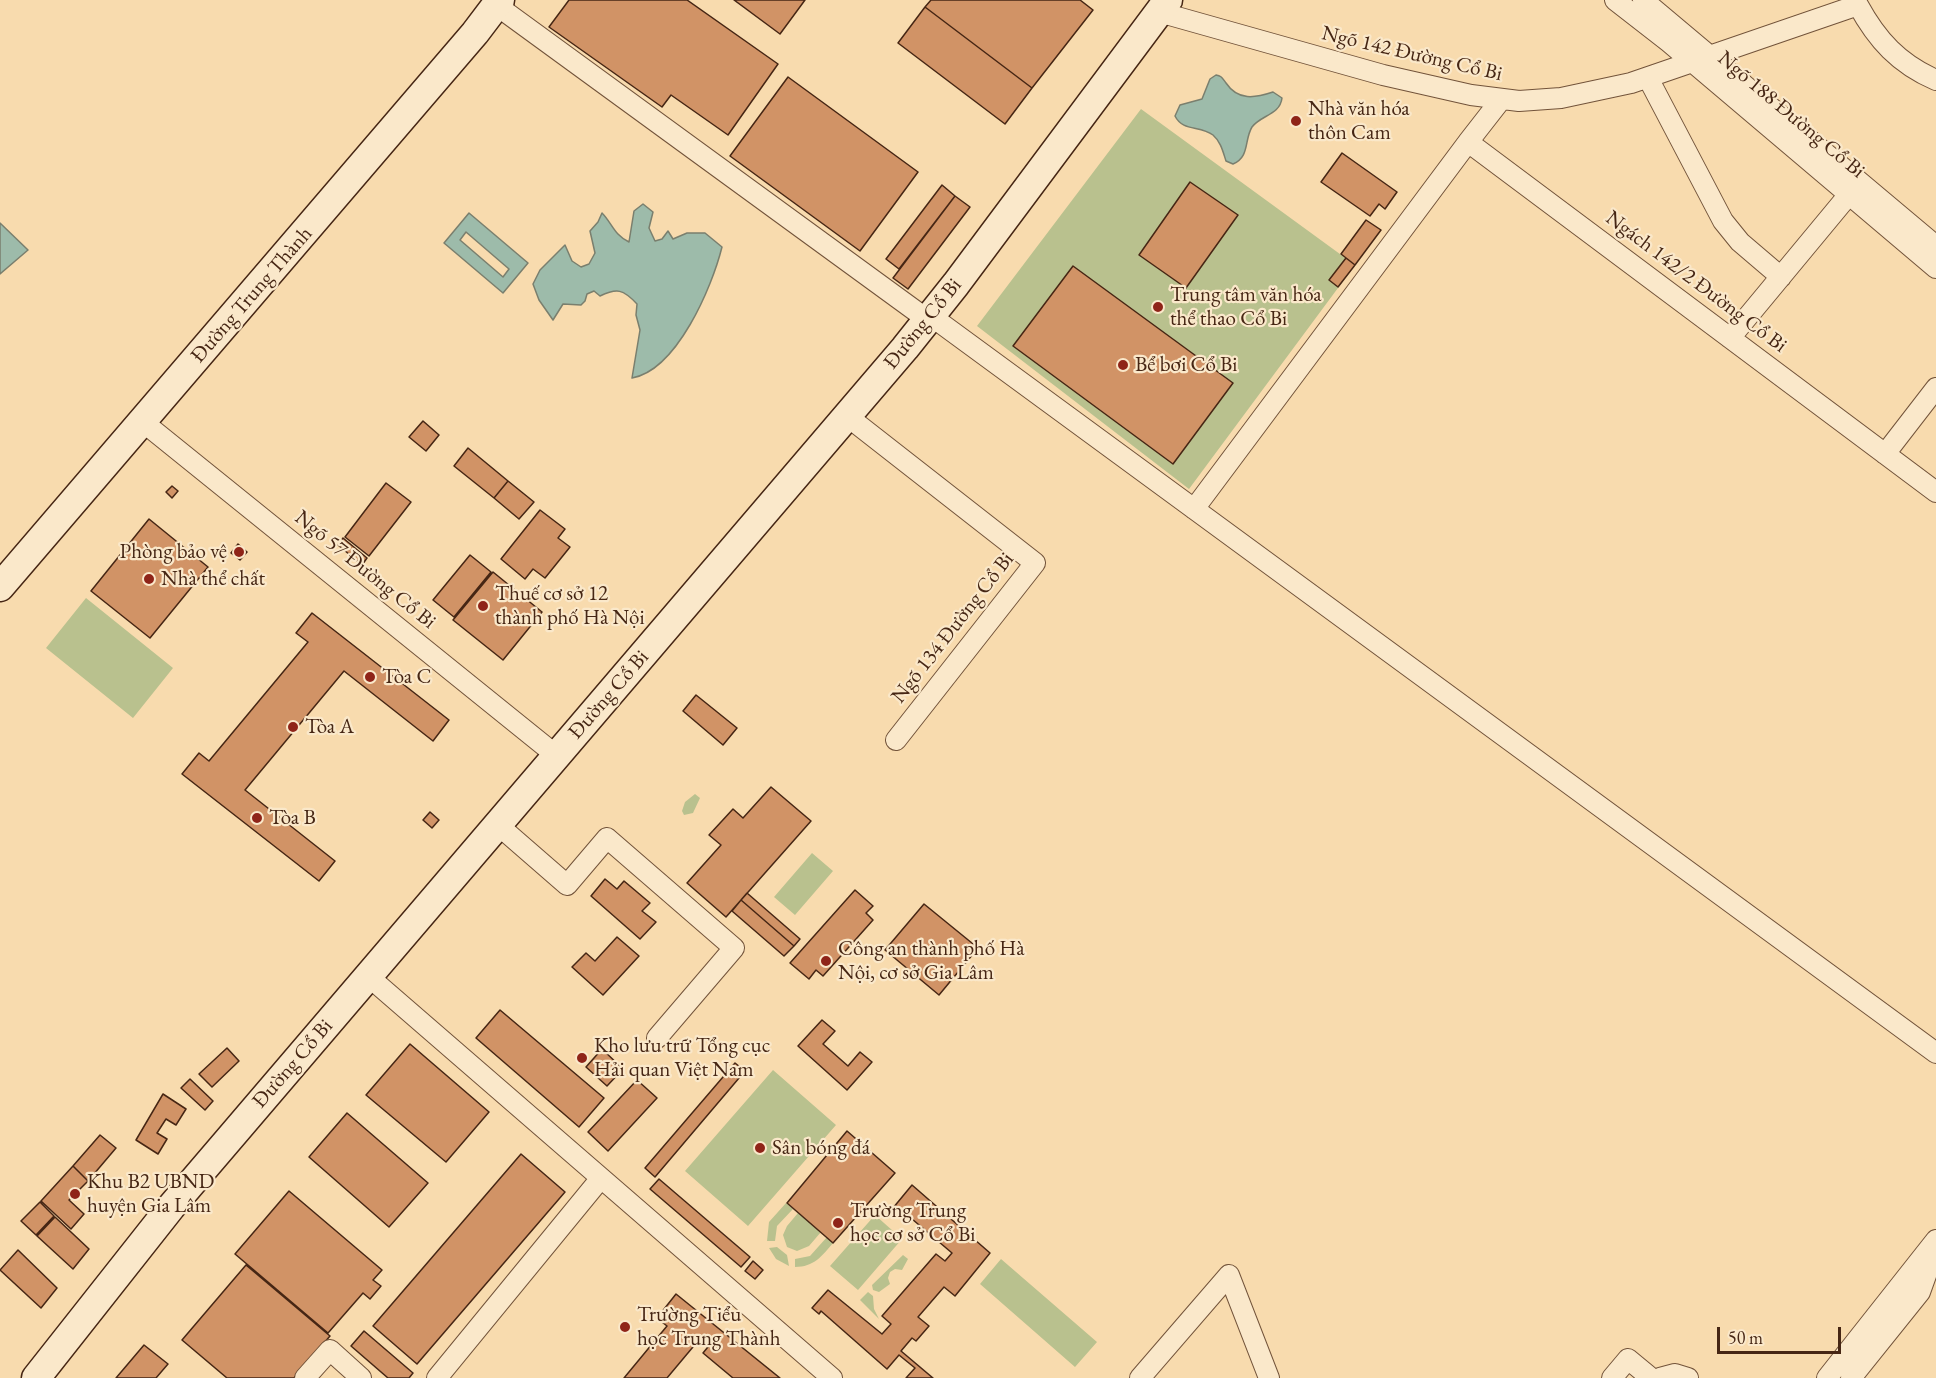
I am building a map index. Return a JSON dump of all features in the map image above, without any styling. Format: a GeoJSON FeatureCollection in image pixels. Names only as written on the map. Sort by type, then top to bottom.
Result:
{"type":"FeatureCollection","features":[{"type":"Feature","properties":{"kind":"main road","name":"Đường Trung Thành"},"geometry":{"type":"LineString","coordinates":[[0,587],[475,33],[498,3]]}},
{"type":"Feature","properties":{"kind":"main road","name":"Đường Cổ Bi"},"geometry":{"type":"LineString","coordinates":[[36,1378],[171,1207],[930,318],[1163,6]]}},
{"type":"Feature","properties":{"kind":"street","name":"Ngõ 188 Đường Cổ Bi"},"geometry":{"type":"LineString","coordinates":[[1615,0],[1692,63],[1855,189],[1936,246]]}},
{"type":"Feature","properties":{"kind":"street","name":"Ngõ 188 Đường Cổ Bi"},"geometry":{"type":"LineString","coordinates":[[1643,0],[1711,57],[1855,189],[1936,268]]}},
{"type":"Feature","properties":{"kind":"street","name":"Ngõ 142 Đường Cổ Bi"},"geometry":{"type":"LineString","coordinates":[[1163,6],[1383,75],[1500,100],[1561,98],[1648,78],[1862,2],[1871,28],[1890,51],[1916,71],[1936,80]]}},
{"type":"Feature","properties":{"kind":"street"},"geometry":{"type":"LineString","coordinates":[[498,3],[1936,1053]]}},
{"type":"Feature","properties":{"kind":"street"},"geometry":{"type":"LineString","coordinates":[[1648,78],[1723,221],[1740,242],[1781,277]]}},
{"type":"Feature","properties":{"kind":"street"},"geometry":{"type":"LineString","coordinates":[[1194,509],[1500,100]]}},
{"type":"Feature","properties":{"kind":"street","name":"Ngách 142/2 Đường Cổ Bi"},"geometry":{"type":"LineString","coordinates":[[1468,142],[1936,492]]}},
{"type":"Feature","properties":{"kind":"street"},"geometry":{"type":"LineString","coordinates":[[1730,338],[1855,189]]}},
{"type":"Feature","properties":{"kind":"street"},"geometry":{"type":"LineString","coordinates":[[1885,454],[1936,388]]}},
{"type":"Feature","properties":{"kind":"street","name":"Ngõ 134 Đường Cổ Bi"},"geometry":{"type":"LineString","coordinates":[[847,416],[1035,563],[896,740]]}},
{"type":"Feature","properties":{"kind":"street","name":"Ngõ 57 Đường Cổ Bi"},"geometry":{"type":"LineString","coordinates":[[143,422],[557,756]]}},
{"type":"Feature","properties":{"kind":"street"},"geometry":{"type":"LineString","coordinates":[[498,825],[567,885],[607,838],[734,948],[657,1038]]}},
{"type":"Feature","properties":{"kind":"street"},"geometry":{"type":"LineString","coordinates":[[368,976],[832,1378]]}},
{"type":"Feature","properties":{"kind":"street"},"geometry":{"type":"LineString","coordinates":[[437,1378],[602,1178]]}},
{"type":"Feature","properties":{"kind":"street"},"geometry":{"type":"LineString","coordinates":[[1827,1378],[1936,1240]]}},
{"type":"Feature","properties":{"kind":"street"},"geometry":{"type":"LineString","coordinates":[[1851,1378],[1920,1292],[1936,1247]]}},
{"type":"Feature","properties":{"kind":"street"},"geometry":{"type":"LineString","coordinates":[[1140,1378],[1229,1275],[1269,1378]]}},
{"type":"Feature","properties":{"kind":"street"},"geometry":{"type":"LineString","coordinates":[[305,1378],[330,1350],[361,1378]]}},
{"type":"Feature","properties":{"kind":"street"},"geometry":{"type":"LineString","coordinates":[[1612,1378],[1628,1359],[1651,1378]]}},
{"type":"Feature","properties":{"kind":"street"},"geometry":{"type":"LineString","coordinates":[[1660,1378],[1675,1374],[1688,1378]]}},
{"type":"Feature","properties":{"kind":"green space","name":"Trung tâm văn hóa thể thao Cổ Bi"},"geometry":{"type":"Polygon","coordinates":[[[1141,109],[1355,265],[1189,489],[977,326],[1141,109]]]}},
{"type":"Feature","properties":{"kind":"green space"},"geometry":{"type":"Polygon","coordinates":[[[86,598],[173,668],[133,718],[46,648],[86,598]]]}},
{"type":"Feature","properties":{"kind":"green space"},"geometry":{"type":"Polygon","coordinates":[[[695,794],[700,798],[693,813],[684,815],[682,811],[685,802],[695,794]]]}},
{"type":"Feature","properties":{"kind":"green space"},"geometry":{"type":"Polygon","coordinates":[[[812,853],[833,871],[795,915],[774,897],[812,853]]]}},
{"type":"Feature","properties":{"kind":"green space","name":"Sân bóng đá"},"geometry":{"type":"Polygon","coordinates":[[[773,1070],[836,1125],[748,1226],[685,1171],[773,1070]]]}},
{"type":"Feature","properties":{"kind":"green space"},"geometry":{"type":"Polygon","coordinates":[[[786,1203],[793,1209],[777,1226],[775,1241],[767,1241],[769,1222],[786,1203]]]}},
{"type":"Feature","properties":{"kind":"green space"},"geometry":{"type":"Polygon","coordinates":[[[798,1213],[821,1232],[809,1246],[797,1251],[787,1247],[783,1235],[798,1213]]]}},
{"type":"Feature","properties":{"kind":"green space"},"geometry":{"type":"Polygon","coordinates":[[[875,1215],[902,1239],[858,1290],[830,1266],[875,1215]]]}},
{"type":"Feature","properties":{"kind":"green space"},"geometry":{"type":"Polygon","coordinates":[[[827,1237],[833,1243],[821,1256],[812,1263],[795,1267],[795,1259],[810,1256],[827,1237]]]}},
{"type":"Feature","properties":{"kind":"green space"},"geometry":{"type":"Polygon","coordinates":[[[777,1247],[787,1255],[789,1266],[776,1259],[769,1248],[777,1247]]]}},
{"type":"Feature","properties":{"kind":"green space"},"geometry":{"type":"Polygon","coordinates":[[[903,1255],[908,1259],[902,1270],[895,1269],[890,1272],[888,1278],[890,1284],[879,1292],[873,1290],[872,1285],[903,1255]]]}},
{"type":"Feature","properties":{"kind":"green space"},"geometry":{"type":"Polygon","coordinates":[[[1001,1259],[1097,1342],[1075,1367],[980,1284],[1001,1259]]]}},
{"type":"Feature","properties":{"kind":"green space"},"geometry":{"type":"Polygon","coordinates":[[[868,1292],[873,1296],[874,1309],[879,1319],[860,1300],[868,1292]]]}},
{"type":"Feature","properties":{"kind":"shaded area"},"geometry":{"type":"Polygon","coordinates":[[[1216,75],[1241,95],[1253,97],[1273,92],[1282,98],[1278,108],[1252,127],[1242,157],[1233,164],[1226,161],[1220,144],[1213,135],[1182,124],[1175,116],[1180,105],[1202,99],[1210,79],[1216,75]]]}},
{"type":"Feature","properties":{"kind":"shaded area"},"geometry":{"type":"Polygon","coordinates":[[[643,204],[653,212],[649,228],[655,241],[662,239],[668,231],[673,239],[687,233],[705,233],[722,247],[701,304],[678,344],[664,360],[648,372],[632,378],[640,330],[636,315],[637,304],[632,299],[620,291],[600,296],[594,291],[587,294],[581,305],[563,304],[553,320],[539,300],[533,284],[540,270],[565,245],[572,261],[581,267],[589,264],[595,253],[590,231],[602,213],[617,232],[629,242],[634,211],[643,204]]]}},
{"type":"Feature","properties":{"kind":"shaded area"},"geometry":{"type":"Polygon","coordinates":[[[469,213],[528,263],[503,293],[444,243],[469,213]],[[466,232],[460,240],[503,277],[509,269],[466,232]]]}},
{"type":"Feature","properties":{"kind":"shaded area"},"geometry":{"type":"Polygon","coordinates":[[[0,223],[28,250],[0,274],[0,223]]]}},
{"type":"Feature","properties":{"kind":"building"},"geometry":{"type":"Polygon","coordinates":[[[569,0],[687,0],[778,64],[728,135],[671,95],[662,107],[549,27],[569,0]]]}},
{"type":"Feature","properties":{"kind":"building"},"geometry":{"type":"Polygon","coordinates":[[[734,0],[805,0],[780,34],[734,0]]]}},
{"type":"Feature","properties":{"kind":"building"},"geometry":{"type":"Polygon","coordinates":[[[931,0],[1080,0],[1093,10],[1032,88],[925,7],[931,0]]]}},
{"type":"Feature","properties":{"kind":"building"},"geometry":{"type":"Polygon","coordinates":[[[925,7],[1032,88],[1005,124],[898,43],[925,7]]]}},
{"type":"Feature","properties":{"kind":"building"},"geometry":{"type":"Polygon","coordinates":[[[788,77],[918,172],[860,251],[730,156],[788,77]]]}},
{"type":"Feature","properties":{"kind":"building"},"geometry":{"type":"Polygon","coordinates":[[[1342,153],[1397,192],[1385,209],[1379,204],[1370,216],[1321,182],[1342,153]]]}},
{"type":"Feature","properties":{"kind":"building"},"geometry":{"type":"Polygon","coordinates":[[[1190,182],[1238,215],[1186,288],[1139,255],[1190,182]]]}},
{"type":"Feature","properties":{"kind":"building"},"geometry":{"type":"Polygon","coordinates":[[[942,185],[955,196],[899,269],[886,259],[942,185]]]}},
{"type":"Feature","properties":{"kind":"building"},"geometry":{"type":"Polygon","coordinates":[[[955,196],[970,207],[908,289],[893,278],[955,196]]]}},
{"type":"Feature","properties":{"kind":"building"},"geometry":{"type":"Polygon","coordinates":[[[1366,220],[1381,230],[1355,265],[1341,254],[1366,220]]]}},
{"type":"Feature","properties":{"kind":"building"},"geometry":{"type":"Polygon","coordinates":[[[1346,258],[1355,265],[1338,287],[1329,280],[1346,258]]]}},
{"type":"Feature","properties":{"kind":"building","name":"Bể bơi Cổ Bi"},"geometry":{"type":"Polygon","coordinates":[[[1073,266],[1233,383],[1173,464],[1013,346],[1073,266]]]}},
{"type":"Feature","properties":{"kind":"building"},"geometry":{"type":"Polygon","coordinates":[[[423,421],[439,435],[426,451],[409,437],[423,421]]]}},
{"type":"Feature","properties":{"kind":"building"},"geometry":{"type":"Polygon","coordinates":[[[468,448],[508,481],[494,498],[454,466],[468,448]]]}},
{"type":"Feature","properties":{"kind":"building"},"geometry":{"type":"Polygon","coordinates":[[[508,481],[534,502],[519,519],[494,498],[508,481]]]}},
{"type":"Feature","properties":{"kind":"building"},"geometry":{"type":"Polygon","coordinates":[[[386,483],[411,502],[369,556],[345,537],[386,483]]]}},
{"type":"Feature","properties":{"kind":"building"},"geometry":{"type":"Polygon","coordinates":[[[172,486],[178,491],[172,498],[166,492],[172,486]]]}},
{"type":"Feature","properties":{"kind":"building"},"geometry":{"type":"Polygon","coordinates":[[[540,510],[565,529],[558,538],[570,547],[545,578],[533,569],[525,579],[501,559],[540,510]]]}},
{"type":"Feature","properties":{"kind":"building","name":"Nhà thể chất"},"geometry":{"type":"Polygon","coordinates":[[[149,519],[208,567],[150,638],[91,591],[149,519]]]}},
{"type":"Feature","properties":{"kind":"building"},"geometry":{"type":"Polygon","coordinates":[[[343,538],[367,558],[362,565],[338,545],[343,538]]]}},
{"type":"Feature","properties":{"kind":"building","name":"Phòng bảo vệ"},"geometry":{"type":"Polygon","coordinates":[[[238,544],[247,552],[240,560],[231,553],[238,544]]]}},
{"type":"Feature","properties":{"kind":"building"},"geometry":{"type":"Polygon","coordinates":[[[470,555],[491,572],[454,617],[433,600],[470,555]]]}},
{"type":"Feature","properties":{"kind":"building"},"geometry":{"type":"Polygon","coordinates":[[[493,572],[542,612],[503,660],[453,620],[493,572]]]}},
{"type":"Feature","properties":{"kind":"building"},"geometry":{"type":"Polygon","coordinates":[[[312,613],[449,720],[433,741],[344,671],[245,790],[335,861],[319,881],[182,774],[199,753],[209,761],[308,642],[296,633],[312,613]]]}},
{"type":"Feature","properties":{"kind":"building"},"geometry":{"type":"Polygon","coordinates":[[[696,695],[737,728],[723,745],[683,711],[696,695]]]}},
{"type":"Feature","properties":{"kind":"building"},"geometry":{"type":"Polygon","coordinates":[[[771,787],[811,821],[726,917],[687,883],[721,845],[709,835],[733,809],[743,818],[771,787]]]}},
{"type":"Feature","properties":{"kind":"building"},"geometry":{"type":"Polygon","coordinates":[[[430,812],[439,820],[432,828],[423,820],[430,812]]]}},
{"type":"Feature","properties":{"kind":"building"},"geometry":{"type":"Polygon","coordinates":[[[605,879],[617,889],[624,881],[650,903],[642,911],[656,922],[640,939],[591,896],[605,879]]]}},
{"type":"Feature","properties":{"kind":"building"},"geometry":{"type":"Polygon","coordinates":[[[855,890],[873,906],[866,913],[873,920],[823,976],[816,970],[809,979],[790,963],[855,890]]]}},
{"type":"Feature","properties":{"kind":"building"},"geometry":{"type":"Polygon","coordinates":[[[747,893],[800,939],[794,946],[741,900],[747,893]]]}},
{"type":"Feature","properties":{"kind":"building"},"geometry":{"type":"Polygon","coordinates":[[[741,900],[794,946],[784,956],[732,911],[741,900]]]}},
{"type":"Feature","properties":{"kind":"building"},"geometry":{"type":"Polygon","coordinates":[[[924,904],[978,948],[939,995],[885,950],[924,904]]]}},
{"type":"Feature","properties":{"kind":"building"},"geometry":{"type":"Polygon","coordinates":[[[617,937],[639,956],[603,995],[572,967],[586,953],[595,961],[617,937]]]}},
{"type":"Feature","properties":{"kind":"building"},"geometry":{"type":"Polygon","coordinates":[[[500,1010],[604,1098],[579,1127],[476,1038],[500,1010]]]}},
{"type":"Feature","properties":{"kind":"building"},"geometry":{"type":"Polygon","coordinates":[[[822,1020],[835,1031],[823,1044],[848,1066],[860,1052],[872,1062],[847,1090],[798,1046],[822,1020]]]}},
{"type":"Feature","properties":{"kind":"building"},"geometry":{"type":"Polygon","coordinates":[[[410,1044],[489,1112],[446,1162],[366,1095],[410,1044]]]}},
{"type":"Feature","properties":{"kind":"building"},"geometry":{"type":"Polygon","coordinates":[[[227,1048],[239,1061],[212,1087],[199,1074],[227,1048]]]}},
{"type":"Feature","properties":{"kind":"building"},"geometry":{"type":"Polygon","coordinates":[[[602,1049],[623,1069],[607,1086],[586,1067],[602,1049]]]}},
{"type":"Feature","properties":{"kind":"building"},"geometry":{"type":"Polygon","coordinates":[[[735,1063],[745,1071],[655,1177],[645,1168],[735,1063]]]}},
{"type":"Feature","properties":{"kind":"building"},"geometry":{"type":"Polygon","coordinates":[[[190,1079],[213,1101],[205,1110],[181,1088],[190,1079]]]}},
{"type":"Feature","properties":{"kind":"building"},"geometry":{"type":"Polygon","coordinates":[[[637,1080],[657,1098],[608,1151],[588,1132],[637,1080]]]}},
{"type":"Feature","properties":{"kind":"building"},"geometry":{"type":"Polygon","coordinates":[[[163,1094],[186,1109],[176,1125],[166,1119],[157,1133],[167,1139],[158,1154],[136,1140],[163,1094]]]}},
{"type":"Feature","properties":{"kind":"building"},"geometry":{"type":"Polygon","coordinates":[[[347,1113],[428,1183],[389,1227],[309,1157],[347,1113]]]}},
{"type":"Feature","properties":{"kind":"building"},"geometry":{"type":"Polygon","coordinates":[[[847,1131],[895,1173],[833,1243],[787,1203],[847,1131]]]}},
{"type":"Feature","properties":{"kind":"building"},"geometry":{"type":"Polygon","coordinates":[[[100,1135],[116,1148],[88,1181],[73,1166],[100,1135]]]}},
{"type":"Feature","properties":{"kind":"building"},"geometry":{"type":"Polygon","coordinates":[[[521,1154],[565,1192],[417,1364],[373,1326],[521,1154]]]}},
{"type":"Feature","properties":{"kind":"building"},"geometry":{"type":"Polygon","coordinates":[[[73,1166],[88,1181],[69,1200],[84,1214],[71,1229],[41,1201],[73,1166]]]}},
{"type":"Feature","properties":{"kind":"building"},"geometry":{"type":"Polygon","coordinates":[[[659,1179],[750,1257],[741,1267],[650,1189],[659,1179]]]}},
{"type":"Feature","properties":{"kind":"building"},"geometry":{"type":"Polygon","coordinates":[[[912,1185],[990,1253],[955,1296],[944,1287],[918,1317],[929,1326],[916,1341],[912,1338],[901,1351],[933,1378],[906,1378],[915,1368],[899,1355],[887,1369],[821,1311],[819,1314],[812,1308],[828,1290],[882,1334],[891,1324],[882,1316],[936,1254],[945,1261],[952,1253],[905,1213],[902,1216],[893,1208],[912,1185]]]}},
{"type":"Feature","properties":{"kind":"building"},"geometry":{"type":"Polygon","coordinates":[[[289,1191],[382,1270],[373,1280],[381,1286],[370,1299],[363,1293],[328,1333],[235,1254],[289,1191]]]}},
{"type":"Feature","properties":{"kind":"building"},"geometry":{"type":"Polygon","coordinates":[[[40,1202],[54,1216],[36,1235],[21,1221],[40,1202]]]}},
{"type":"Feature","properties":{"kind":"building"},"geometry":{"type":"Polygon","coordinates":[[[55,1217],[89,1249],[73,1269],[37,1236],[55,1217]]]}},
{"type":"Feature","properties":{"kind":"building"},"geometry":{"type":"Polygon","coordinates":[[[18,1250],[57,1288],[41,1308],[0,1270],[18,1250]]]}},
{"type":"Feature","properties":{"kind":"building"},"geometry":{"type":"Polygon","coordinates":[[[753,1261],[763,1270],[755,1279],[745,1271],[753,1261]]]}},
{"type":"Feature","properties":{"kind":"building"},"geometry":{"type":"Polygon","coordinates":[[[246,1265],[330,1336],[294,1378],[227,1378],[182,1340],[246,1265]]]}},
{"type":"Feature","properties":{"kind":"building"},"geometry":{"type":"Polygon","coordinates":[[[676,1294],[780,1378],[733,1378],[703,1353],[712,1342],[703,1335],[667,1378],[624,1378],[667,1326],[657,1318],[676,1294]]]}},
{"type":"Feature","properties":{"kind":"building"},"geometry":{"type":"Polygon","coordinates":[[[364,1331],[413,1373],[409,1378],[388,1378],[351,1346],[364,1331]]]}},
{"type":"Feature","properties":{"kind":"building"},"geometry":{"type":"Polygon","coordinates":[[[144,1345],[168,1364],[156,1378],[116,1378],[144,1345]]]}},
{"type":"Feature","properties":{"kind":"place","name":"Nhà văn hóa thôn Cam"},"geometry":{"type":"Point","coordinates":[1296,121]}},
{"type":"Feature","properties":{"kind":"place","name":"Trung tâm văn hóa thể thao Cổ Bi"},"geometry":{"type":"Point","coordinates":[1158,307]}},
{"type":"Feature","properties":{"kind":"place","name":"Bể bơi Cổ Bi"},"geometry":{"type":"Point","coordinates":[1123,365]}},
{"type":"Feature","properties":{"kind":"place","name":"Phòng bảo vệ"},"geometry":{"type":"Point","coordinates":[239,552]}},
{"type":"Feature","properties":{"kind":"place","name":"Nhà thể chất"},"geometry":{"type":"Point","coordinates":[149,579]}},
{"type":"Feature","properties":{"kind":"place","name":"Thuế cơ sở 12 thành phố Hà Nội"},"geometry":{"type":"Point","coordinates":[483,606]}},
{"type":"Feature","properties":{"kind":"place","name":"Tòa C"},"geometry":{"type":"Point","coordinates":[370,677]}},
{"type":"Feature","properties":{"kind":"place","name":"Tòa A"},"geometry":{"type":"Point","coordinates":[293,727]}},
{"type":"Feature","properties":{"kind":"place","name":"Tòa B"},"geometry":{"type":"Point","coordinates":[257,818]}},
{"type":"Feature","properties":{"kind":"place","name":"Công an thành phố Hà Nội, cơ sở Gia Lâm"},"geometry":{"type":"Point","coordinates":[826,961]}},
{"type":"Feature","properties":{"kind":"place","name":"Kho lưu trữ Tổng cục Hải quan Việt Nam"},"geometry":{"type":"Point","coordinates":[582,1058]}},
{"type":"Feature","properties":{"kind":"place","name":"Sân bóng đá"},"geometry":{"type":"Point","coordinates":[760,1148]}},
{"type":"Feature","properties":{"kind":"place","name":"Khu B2 UBND huyện Gia Lâm"},"geometry":{"type":"Point","coordinates":[75,1194]}},
{"type":"Feature","properties":{"kind":"place","name":"Trường Trung học cơ sở Cổ Bi"},"geometry":{"type":"Point","coordinates":[838,1223]}},
{"type":"Feature","properties":{"kind":"place","name":"Trường Tiểu học Trung Thành"},"geometry":{"type":"Point","coordinates":[625,1327]}}]}
